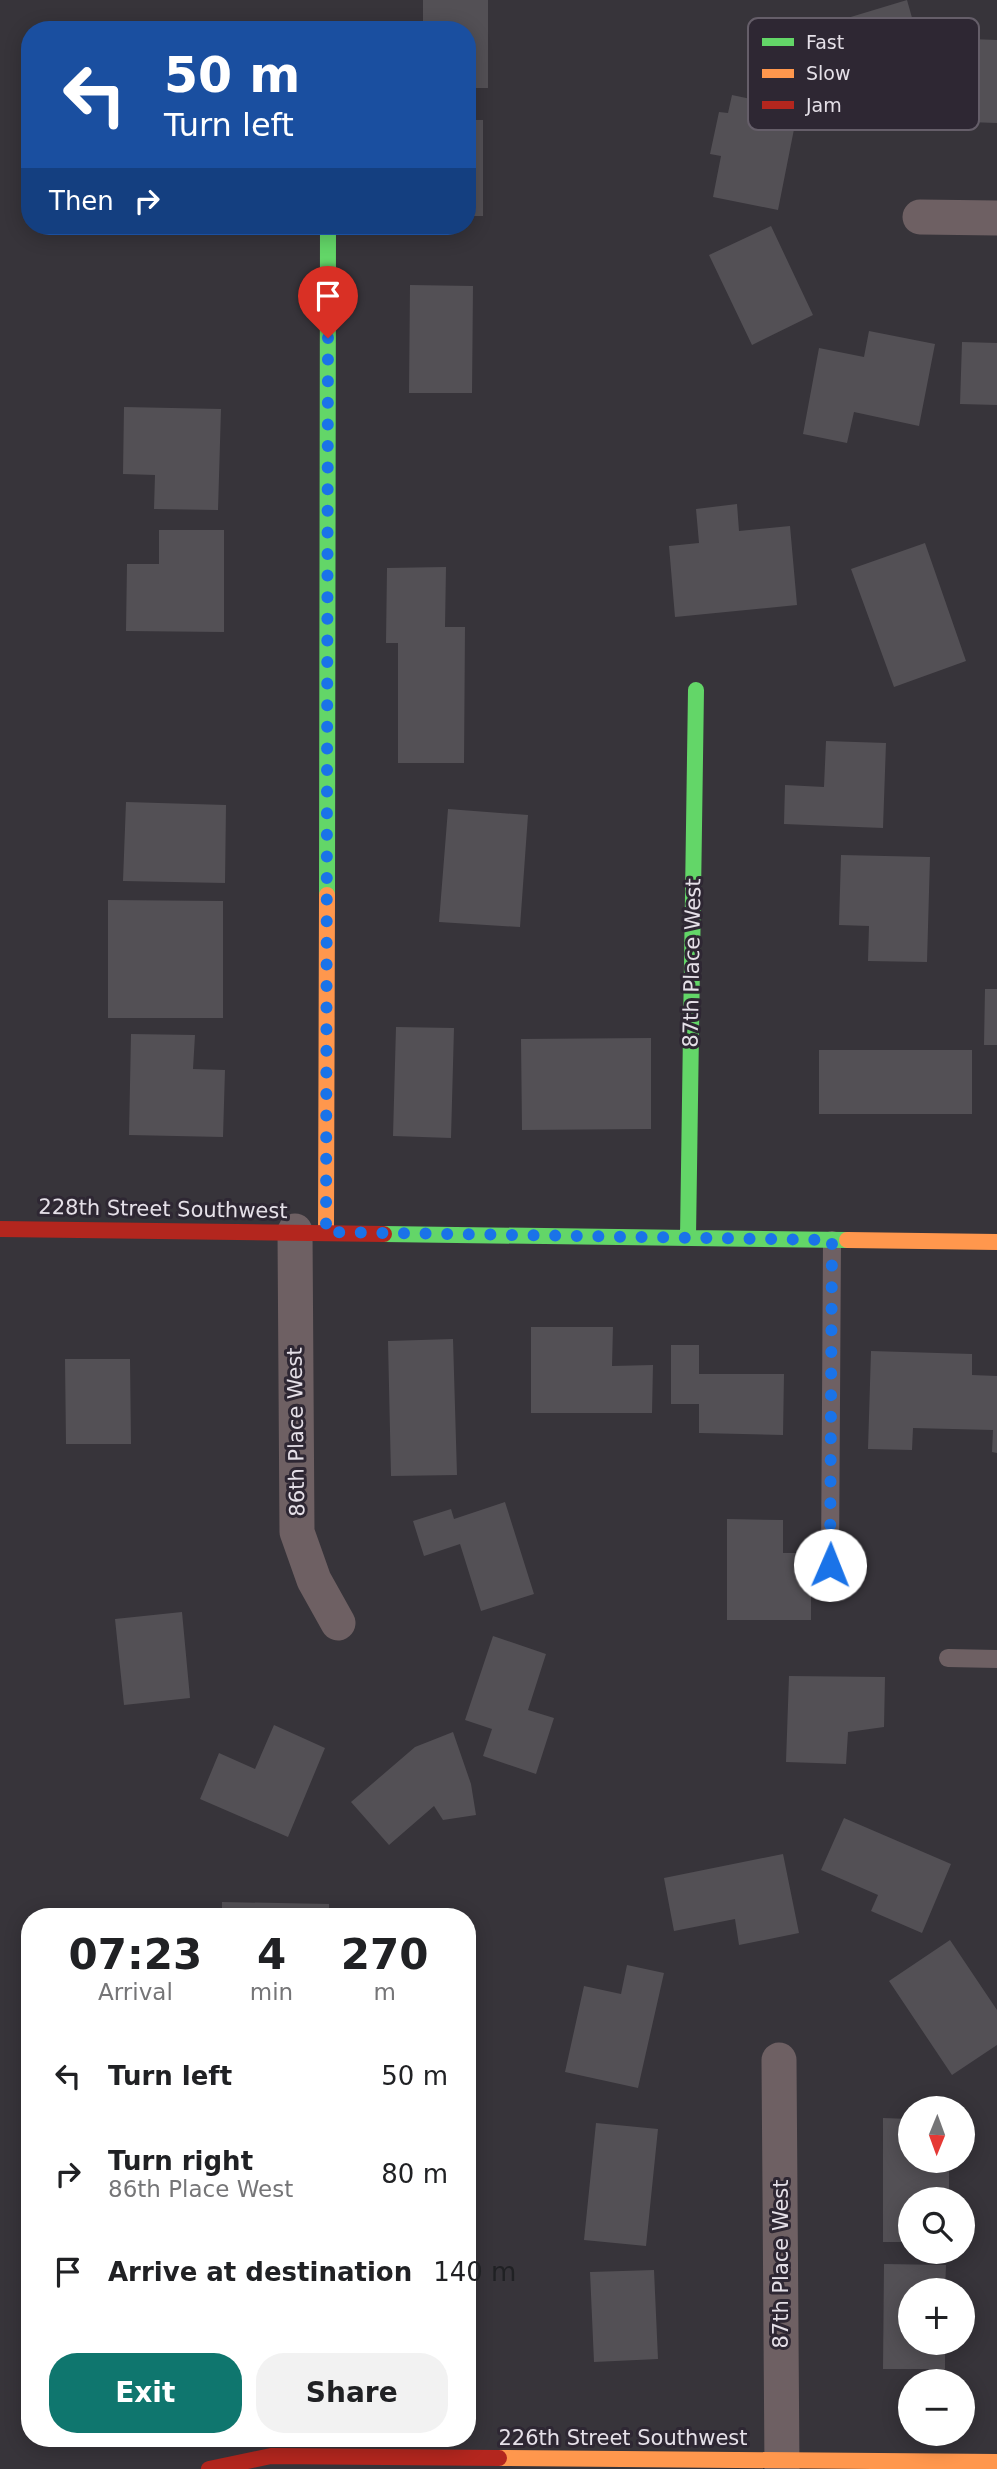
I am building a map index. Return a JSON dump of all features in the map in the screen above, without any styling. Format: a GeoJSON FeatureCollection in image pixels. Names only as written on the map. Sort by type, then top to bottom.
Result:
{"type":"FeatureCollection","features":[{"type":"Feature","properties":{"kind":"street"},"geometry":{"type":"LineString","coordinates":[[920,217],[997,218]]}},
{"type":"Feature","properties":{"kind":"street","name":"86th Place West"},"geometry":{"type":"LineString","coordinates":[[328,235],[310,1232],[297,1532],[314,1580],[338,1623]]}},
{"type":"Feature","properties":{"kind":"street","name":"87th Place West"},"geometry":{"type":"LineString","coordinates":[[688,1237],[696,690]]}},
{"type":"Feature","properties":{"kind":"street","name":"228th Street Southwest"},"geometry":{"type":"LineString","coordinates":[[0,1229],[997,1242]]}},
{"type":"Feature","properties":{"kind":"street","name":"87th Place West"},"geometry":{"type":"LineString","coordinates":[[779,2060],[782,2464]]}},
{"type":"Feature","properties":{"kind":"street","name":"226th Street Southwest"},"geometry":{"type":"LineString","coordinates":[[209,2469],[272,2454],[782,2464],[997,2462]]}},
{"type":"Feature","properties":{"kind":"lane"},"geometry":{"type":"LineString","coordinates":[[830,1565],[832,1240]]}},
{"type":"Feature","properties":{"kind":"lane"},"geometry":{"type":"LineString","coordinates":[[948,1658],[997,1659]]}},
{"type":"Feature","properties":{"kind":"building"},"geometry":{"type":"Polygon","coordinates":[[[423,0],[488,0],[488,88],[476,88],[476,21],[423,21],[423,0]]]}},
{"type":"Feature","properties":{"kind":"building"},"geometry":{"type":"Polygon","coordinates":[[[907,0],[912,18],[847,18],[907,0]]]}},
{"type":"Feature","properties":{"kind":"building"},"geometry":{"type":"Polygon","coordinates":[[[979,39],[997,40],[997,123],[979,122],[979,39]]]}},
{"type":"Feature","properties":{"kind":"building"},"geometry":{"type":"Polygon","coordinates":[[[732,95],[748,98],[748,130],[794,130],[778,210],[713,197],[721,156],[710,154],[719,112],[728,113],[732,95]]]}},
{"type":"Feature","properties":{"kind":"building"},"geometry":{"type":"Polygon","coordinates":[[[476,120],[483,120],[483,216],[476,216],[476,120]]]}},
{"type":"Feature","properties":{"kind":"building"},"geometry":{"type":"Polygon","coordinates":[[[771,226],[813,315],[752,345],[709,255],[771,226]]]}},
{"type":"Feature","properties":{"kind":"building"},"geometry":{"type":"Polygon","coordinates":[[[410,285],[473,286],[472,393],[409,393],[410,285]]]}},
{"type":"Feature","properties":{"kind":"building"},"geometry":{"type":"Polygon","coordinates":[[[869,331],[935,344],[919,426],[854,412],[847,443],[803,434],[819,348],[864,357],[869,331]]]}},
{"type":"Feature","properties":{"kind":"building"},"geometry":{"type":"Polygon","coordinates":[[[962,342],[997,343],[997,405],[960,404],[962,342]]]}},
{"type":"Feature","properties":{"kind":"building"},"geometry":{"type":"Polygon","coordinates":[[[124,407],[221,409],[218,510],[154,509],[155,475],[123,474],[124,407]]]}},
{"type":"Feature","properties":{"kind":"building"},"geometry":{"type":"Polygon","coordinates":[[[737,504],[739,531],[790,526],[797,605],[675,617],[669,546],[699,543],[696,509],[737,504]]]}},
{"type":"Feature","properties":{"kind":"building"},"geometry":{"type":"Polygon","coordinates":[[[159,530],[224,530],[224,632],[126,631],[127,564],[159,564],[159,530]]]}},
{"type":"Feature","properties":{"kind":"building"},"geometry":{"type":"Polygon","coordinates":[[[925,543],[966,661],[894,687],[851,569],[925,543]]]}},
{"type":"Feature","properties":{"kind":"building"},"geometry":{"type":"Polygon","coordinates":[[[446,567],[445,627],[465,627],[464,763],[398,763],[398,643],[386,643],[387,568],[446,567]]]}},
{"type":"Feature","properties":{"kind":"building"},"geometry":{"type":"Polygon","coordinates":[[[826,741],[886,743],[883,828],[784,824],[785,785],[824,787],[826,741]]]}},
{"type":"Feature","properties":{"kind":"building"},"geometry":{"type":"Polygon","coordinates":[[[126,802],[226,805],[225,883],[123,881],[126,802]]]}},
{"type":"Feature","properties":{"kind":"building"},"geometry":{"type":"Polygon","coordinates":[[[448,809],[528,815],[520,927],[439,922],[448,809]]]}},
{"type":"Feature","properties":{"kind":"building"},"geometry":{"type":"Polygon","coordinates":[[[841,855],[930,857],[927,962],[868,961],[869,926],[839,925],[841,855]]]}},
{"type":"Feature","properties":{"kind":"building"},"geometry":{"type":"Polygon","coordinates":[[[108,900],[223,901],[223,1018],[108,1018],[108,900]]]}},
{"type":"Feature","properties":{"kind":"building"},"geometry":{"type":"Polygon","coordinates":[[[985,989],[997,989],[997,1045],[984,1045],[985,989]]]}},
{"type":"Feature","properties":{"kind":"building"},"geometry":{"type":"Polygon","coordinates":[[[396,1027],[454,1028],[451,1138],[393,1136],[396,1027]]]}},
{"type":"Feature","properties":{"kind":"building"},"geometry":{"type":"Polygon","coordinates":[[[131,1034],[195,1035],[193,1069],[225,1070],[223,1137],[129,1135],[131,1034]]]}},
{"type":"Feature","properties":{"kind":"building"},"geometry":{"type":"Polygon","coordinates":[[[651,1038],[651,1129],[522,1130],[521,1039],[651,1038]]]}},
{"type":"Feature","properties":{"kind":"building"},"geometry":{"type":"Polygon","coordinates":[[[819,1050],[972,1050],[972,1114],[819,1114],[819,1050]]]}},
{"type":"Feature","properties":{"kind":"building"},"geometry":{"type":"Polygon","coordinates":[[[531,1327],[613,1327],[612,1366],[653,1365],[652,1413],[531,1413],[531,1327]]]}},
{"type":"Feature","properties":{"kind":"building"},"geometry":{"type":"Polygon","coordinates":[[[453,1339],[457,1475],[391,1476],[388,1341],[453,1339]]]}},
{"type":"Feature","properties":{"kind":"building"},"geometry":{"type":"Polygon","coordinates":[[[671,1345],[699,1345],[699,1374],[784,1374],[783,1435],[699,1433],[699,1404],[671,1404],[671,1345]]]}},
{"type":"Feature","properties":{"kind":"building"},"geometry":{"type":"Polygon","coordinates":[[[871,1351],[972,1354],[972,1375],[997,1376],[997,1453],[992,1452],[993,1430],[913,1428],[912,1450],[868,1449],[871,1351]]]}},
{"type":"Feature","properties":{"kind":"building"},"geometry":{"type":"Polygon","coordinates":[[[65,1359],[130,1359],[131,1444],[66,1444],[65,1359]]]}},
{"type":"Feature","properties":{"kind":"building"},"geometry":{"type":"Polygon","coordinates":[[[505,1502],[534,1594],[481,1611],[460,1544],[424,1556],[413,1521],[451,1509],[454,1519],[505,1502]]]}},
{"type":"Feature","properties":{"kind":"building"},"geometry":{"type":"Polygon","coordinates":[[[727,1519],[783,1520],[783,1553],[811,1553],[811,1620],[727,1620],[727,1519]]]}},
{"type":"Feature","properties":{"kind":"building"},"geometry":{"type":"Polygon","coordinates":[[[182,1612],[190,1698],[124,1705],[115,1619],[182,1612]]]}},
{"type":"Feature","properties":{"kind":"building"},"geometry":{"type":"Polygon","coordinates":[[[493,1636],[546,1654],[528,1710],[554,1718],[536,1774],[483,1756],[492,1729],[465,1720],[493,1636]]]}},
{"type":"Feature","properties":{"kind":"building"},"geometry":{"type":"Polygon","coordinates":[[[789,1676],[885,1677],[884,1727],[848,1732],[846,1764],[786,1762],[789,1676]]]}},
{"type":"Feature","properties":{"kind":"building"},"geometry":{"type":"Polygon","coordinates":[[[274,1725],[325,1748],[288,1837],[200,1799],[219,1753],[255,1769],[274,1725]]]}},
{"type":"Feature","properties":{"kind":"building"},"geometry":{"type":"Polygon","coordinates":[[[453,1732],[471,1784],[476,1815],[443,1820],[434,1806],[389,1845],[351,1802],[415,1747],[453,1732]]]}},
{"type":"Feature","properties":{"kind":"building"},"geometry":{"type":"Polygon","coordinates":[[[844,1818],[951,1864],[922,1933],[871,1911],[878,1895],[821,1870],[844,1818]]]}},
{"type":"Feature","properties":{"kind":"building"},"geometry":{"type":"Polygon","coordinates":[[[783,1854],[799,1933],[739,1945],[735,1919],[674,1931],[664,1878],[783,1854]]]}},
{"type":"Feature","properties":{"kind":"building"},"geometry":{"type":"Polygon","coordinates":[[[222,1902],[329,1904],[329,1908],[222,1908],[222,1902]]]}},
{"type":"Feature","properties":{"kind":"building"},"geometry":{"type":"Polygon","coordinates":[[[950,1940],[997,2010],[997,2045],[952,2075],[889,1981],[950,1940]]]}},
{"type":"Feature","properties":{"kind":"building"},"geometry":{"type":"Polygon","coordinates":[[[627,1965],[664,1973],[638,2088],[565,2072],[584,1986],[621,1994],[627,1965]]]}},
{"type":"Feature","properties":{"kind":"building"},"geometry":{"type":"Polygon","coordinates":[[[883,2118],[898,2119],[898,2174],[949,2174],[949,2187],[898,2187],[898,2242],[883,2242],[883,2118]]]}},
{"type":"Feature","properties":{"kind":"building"},"geometry":{"type":"Polygon","coordinates":[[[596,2123],[658,2129],[646,2246],[584,2240],[596,2123]]]}},
{"type":"Feature","properties":{"kind":"building"},"geometry":{"type":"Polygon","coordinates":[[[884,2264],[946,2265],[946,2278],[898,2278],[898,2355],[945,2355],[945,2369],[883,2369],[884,2264]]]}},
{"type":"Feature","properties":{"kind":"building"},"geometry":{"type":"Polygon","coordinates":[[[654,2270],[658,2359],[594,2362],[590,2272],[654,2270]]]}},
{"type":"Feature","properties":{"kind":"traffic: fast"},"geometry":{"type":"LineString","coordinates":[[327,895],[328,235]]}},
{"type":"Feature","properties":{"kind":"traffic: fast"},"geometry":{"type":"LineString","coordinates":[[688,1237],[696,690]]}},
{"type":"Feature","properties":{"kind":"traffic: fast"},"geometry":{"type":"LineString","coordinates":[[384,1234],[847,1240]]}},
{"type":"Feature","properties":{"kind":"traffic: slow"},"geometry":{"type":"LineString","coordinates":[[326,1232],[327,895]]}},
{"type":"Feature","properties":{"kind":"traffic: slow"},"geometry":{"type":"LineString","coordinates":[[847,1240],[997,1242]]}},
{"type":"Feature","properties":{"kind":"traffic: slow"},"geometry":{"type":"LineString","coordinates":[[499,2458],[997,2462]]}},
{"type":"Feature","properties":{"kind":"traffic: jam"},"geometry":{"type":"LineString","coordinates":[[0,1229],[384,1234]]}},
{"type":"Feature","properties":{"kind":"traffic: jam"},"geometry":{"type":"LineString","coordinates":[[209,2469],[271,2456],[499,2458]]}},
{"type":"Feature","properties":{"kind":"route"},"geometry":{"type":"LineString","coordinates":[[328,338],[326,1232],[832,1240],[830,1565]]}}]}
